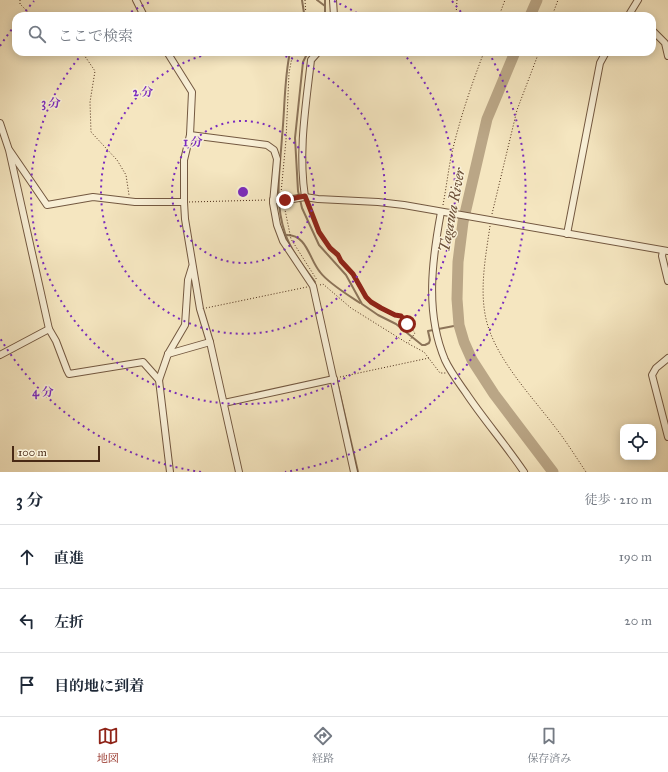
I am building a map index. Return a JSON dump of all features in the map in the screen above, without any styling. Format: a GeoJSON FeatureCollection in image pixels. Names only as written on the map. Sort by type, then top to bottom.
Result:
{"type":"FeatureCollection","features":[{"type":"Feature","properties":{"kind":"street"},"geometry":{"type":"LineString","coordinates":[[136,0],[142,12]]}},
{"type":"Feature","properties":{"kind":"street"},"geometry":{"type":"LineString","coordinates":[[333,0],[334,12]]}},
{"type":"Feature","properties":{"kind":"street"},"geometry":{"type":"LineString","coordinates":[[632,12],[638,0]]}},
{"type":"Feature","properties":{"kind":"street"},"geometry":{"type":"LineString","coordinates":[[656,34],[665,43],[668,56]]}},
{"type":"Feature","properties":{"kind":"street"},"geometry":{"type":"LineString","coordinates":[[170,56],[192,92],[190,135],[184,160],[185,219],[200,310],[210,342],[239,472]]}},
{"type":"Feature","properties":{"kind":"street"},"geometry":{"type":"LineString","coordinates":[[305,196],[303,183],[302,132],[311,60],[314,56]]}},
{"type":"Feature","properties":{"kind":"street"},"geometry":{"type":"LineString","coordinates":[[567,234],[600,63],[604,56]]}},
{"type":"Feature","properties":{"kind":"street"},"geometry":{"type":"LineString","coordinates":[[0,123],[3,143],[12,152],[47,205],[93,197],[130,202],[184,202]]}},
{"type":"Feature","properties":{"kind":"street"},"geometry":{"type":"LineString","coordinates":[[190,135],[267,145],[274,150],[277,159],[277,225],[280,236],[316,285],[354,472]]}},
{"type":"Feature","properties":{"kind":"street"},"geometry":{"type":"LineString","coordinates":[[9,150],[48,329],[56,341],[67,370],[70,374],[143,362],[159,380]]}},
{"type":"Feature","properties":{"kind":"street"},"geometry":{"type":"LineString","coordinates":[[278,200],[293,199],[305,196],[318,199],[378,202],[442,211],[490,221],[665,251],[662,256],[668,281]]}},
{"type":"Feature","properties":{"kind":"street"},"geometry":{"type":"LineString","coordinates":[[442,211],[434,253],[432,293],[435,323],[444,357],[460,385],[484,420],[524,472]]}},
{"type":"Feature","properties":{"kind":"street"},"geometry":{"type":"LineString","coordinates":[[170,472],[159,380],[168,354],[185,325],[188,280],[193,266]]}},
{"type":"Feature","properties":{"kind":"street"},"geometry":{"type":"LineString","coordinates":[[0,355],[48,329]]}},
{"type":"Feature","properties":{"kind":"street"},"geometry":{"type":"LineString","coordinates":[[168,354],[210,342]]}},
{"type":"Feature","properties":{"kind":"street"},"geometry":{"type":"LineString","coordinates":[[668,358],[656,368],[652,375],[668,437]]}},
{"type":"Feature","properties":{"kind":"street"},"geometry":{"type":"LineString","coordinates":[[224,403],[334,379]]}},
{"type":"Feature","properties":{"kind":"path"},"geometry":{"type":"LineString","coordinates":[[20,0],[20,4],[28,12]]}},
{"type":"Feature","properties":{"kind":"path"},"geometry":{"type":"LineString","coordinates":[[305,0],[306,12]]}},
{"type":"Feature","properties":{"kind":"path"},"geometry":{"type":"LineString","coordinates":[[456,12],[457,0]]}},
{"type":"Feature","properties":{"kind":"path"},"geometry":{"type":"LineString","coordinates":[[500,12],[505,0]]}},
{"type":"Feature","properties":{"kind":"path"},"geometry":{"type":"LineString","coordinates":[[554,12],[558,0]]}},
{"type":"Feature","properties":{"kind":"path"},"geometry":{"type":"LineString","coordinates":[[85,56],[95,71],[90,102],[91,132],[117,160],[126,175],[130,202]]}},
{"type":"Feature","properties":{"kind":"path"},"geometry":{"type":"LineString","coordinates":[[292,56],[289,73],[286,140],[281,190],[278,200],[290,238],[316,278],[316,285]]}},
{"type":"Feature","properties":{"kind":"path"},"geometry":{"type":"LineString","coordinates":[[442,211],[451,156],[482,56]]}},
{"type":"Feature","properties":{"kind":"path"},"geometry":{"type":"LineString","coordinates":[[537,56],[517,110],[490,221],[484,265],[483,285],[485,313],[492,336],[500,353],[556,428],[586,472]]}},
{"type":"Feature","properties":{"kind":"path"},"geometry":{"type":"LineString","coordinates":[[305,196],[319,232],[330,248],[338,255],[341,261],[353,274],[360,289],[371,302],[388,312],[401,316],[415,332],[407,343]]}},
{"type":"Feature","properties":{"kind":"path"},"geometry":{"type":"LineString","coordinates":[[184,202],[278,200]]}},
{"type":"Feature","properties":{"kind":"path"},"geometry":{"type":"LineString","coordinates":[[200,310],[323,284],[351,308],[424,352],[440,374],[446,373],[444,357]]}},
{"type":"Feature","properties":{"kind":"path"},"geometry":{"type":"LineString","coordinates":[[334,379],[429,358]]}},
{"type":"Feature","properties":{"kind":"waterway"},"geometry":{"type":"LineString","coordinates":[[302,0],[304,12]]}},
{"type":"Feature","properties":{"kind":"waterway"},"geometry":{"type":"LineString","coordinates":[[317,0],[325,6]]}},
{"type":"Feature","properties":{"kind":"waterway"},"geometry":{"type":"LineString","coordinates":[[325,0],[325,12]]}},
{"type":"Feature","properties":{"kind":"waterway","name":"Tagawa River"},"geometry":{"type":"LineString","coordinates":[[532,12],[537,0]]}},
{"type":"Feature","properties":{"kind":"waterway"},"geometry":{"type":"LineString","coordinates":[[289,56],[279,173],[280,209],[285,233],[291,246],[298,259],[315,282]]}},
{"type":"Feature","properties":{"kind":"waterway"},"geometry":{"type":"LineString","coordinates":[[306,56],[303,62],[295,138],[298,191],[302,208],[319,245],[346,275],[362,304],[378,315],[396,324],[422,345],[429,343],[430,340],[428,331],[459,325]]}},
{"type":"Feature","properties":{"kind":"waterway","name":"Tagawa River"},"geometry":{"type":"LineString","coordinates":[[513,56],[487,119],[463,222],[458,262],[457,299],[459,325],[464,342],[472,360],[494,394],[553,472]]}},
{"type":"Feature","properties":{"kind":"waterway"},"geometry":{"type":"LineString","coordinates":[[286,235],[299,239],[307,248],[316,267],[324,276],[338,289],[360,303]]}},
{"type":"Feature","properties":{"kind":"waterway"},"geometry":{"type":"LineString","coordinates":[[337,381],[358,472]]}},
{"type":"Feature","properties":{"kind":"route"},"geometry":{"type":"LineString","coordinates":[[285,200],[305,196],[319,232],[330,248],[338,255],[341,261],[353,274],[360,289],[366,297],[381,308],[395,315],[401,316],[407,324]]}}]}
